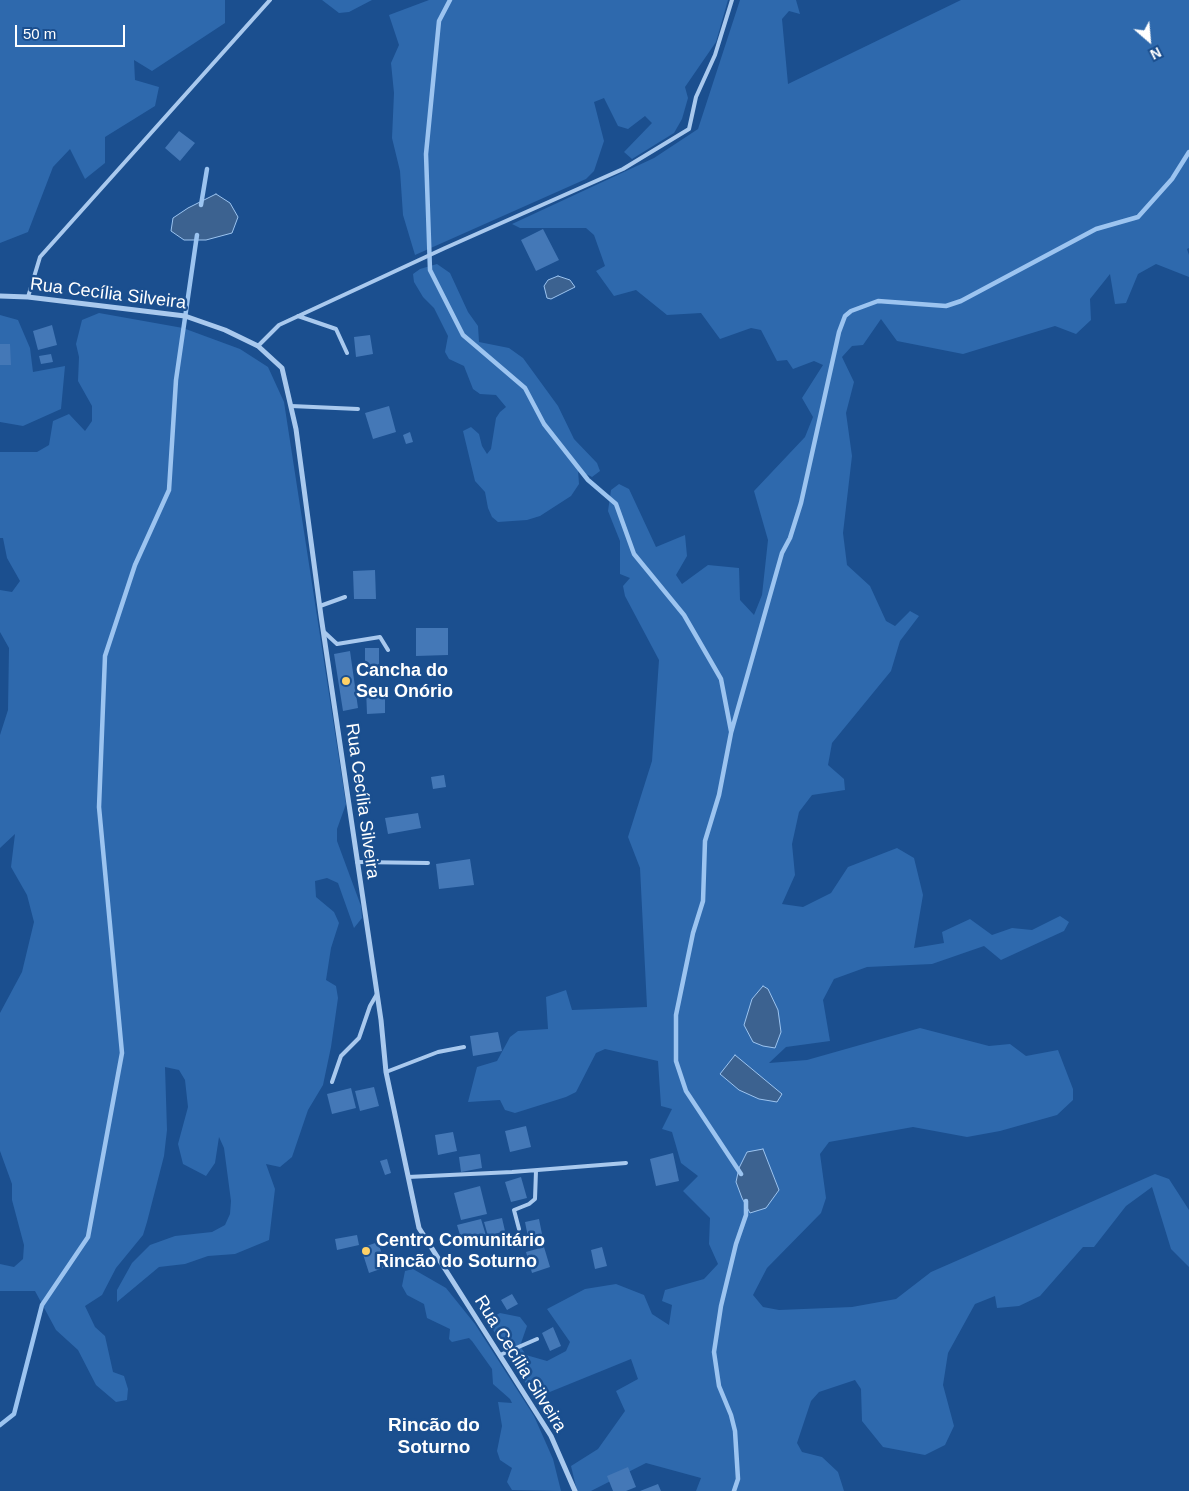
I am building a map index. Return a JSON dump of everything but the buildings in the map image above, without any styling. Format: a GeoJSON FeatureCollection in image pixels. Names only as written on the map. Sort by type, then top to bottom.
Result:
{"type":"FeatureCollection","features":[{"type":"Feature","properties":{"kind":"street","name":"Rua Cecília Silveira"},"geometry":{"type":"LineString","coordinates":[[0,296],[28,297],[185,316],[225,330],[258,346],[282,368],[296,429],[323,631],[377,994],[386,1072],[419,1228],[551,1436],[575,1491]]}},
{"type":"Feature","properties":{"kind":"lane"},"geometry":{"type":"LineString","coordinates":[[28,297],[40,257],[270,0]]}},
{"type":"Feature","properties":{"kind":"lane"},"geometry":{"type":"LineString","coordinates":[[258,346],[279,325],[445,248],[623,169],[689,129],[696,97],[714,55],[732,0]]}},
{"type":"Feature","properties":{"kind":"lane"},"geometry":{"type":"LineString","coordinates":[[298,316],[336,329],[347,353]]}},
{"type":"Feature","properties":{"kind":"lane"},"geometry":{"type":"LineString","coordinates":[[291,406],[358,409]]}},
{"type":"Feature","properties":{"kind":"lane"},"geometry":{"type":"LineString","coordinates":[[320,606],[345,597]]}},
{"type":"Feature","properties":{"kind":"lane"},"geometry":{"type":"LineString","coordinates":[[323,631],[337,644],[380,637],[388,650]]}},
{"type":"Feature","properties":{"kind":"lane"},"geometry":{"type":"LineString","coordinates":[[357,862],[428,862]]}},
{"type":"Feature","properties":{"kind":"lane"},"geometry":{"type":"LineString","coordinates":[[332,1082],[341,1056],[359,1038],[370,1006],[377,994]]}},
{"type":"Feature","properties":{"kind":"lane"},"geometry":{"type":"LineString","coordinates":[[386,1072],[438,1052],[464,1047]]}},
{"type":"Feature","properties":{"kind":"lane"},"geometry":{"type":"LineString","coordinates":[[408,1177],[626,1163]]}},
{"type":"Feature","properties":{"kind":"lane"},"geometry":{"type":"LineString","coordinates":[[519,1229],[514,1210],[529,1204],[535,1199],[536,1170]]}},
{"type":"Feature","properties":{"kind":"lane"},"geometry":{"type":"LineString","coordinates":[[500,1356],[537,1339]]}},
{"type":"Feature","properties":{"kind":"shaded area"},"geometry":{"type":"Polygon","coordinates":[[[0,0],[225,0],[225,23],[152,71],[134,60],[135,80],[159,87],[155,106],[105,137],[105,163],[85,179],[70,149],[53,167],[28,232],[0,243],[0,0]]]}},
{"type":"Feature","properties":{"kind":"shaded area"},"geometry":{"type":"Polygon","coordinates":[[[322,0],[372,0],[349,12],[339,13],[322,0]]]}},
{"type":"Feature","properties":{"kind":"shaded area"},"geometry":{"type":"Polygon","coordinates":[[[429,0],[728,0],[716,42],[685,87],[688,98],[682,119],[674,133],[632,159],[624,152],[652,123],[645,116],[628,129],[618,126],[604,98],[594,102],[604,141],[594,171],[586,179],[415,255],[403,215],[400,171],[392,138],[394,93],[391,63],[399,45],[389,15],[429,0]]]}},
{"type":"Feature","properties":{"kind":"shaded area"},"geometry":{"type":"Polygon","coordinates":[[[740,0],[796,0],[800,14],[789,11],[782,19],[788,84],[961,0],[1189,0],[1189,248],[1187,249],[1189,255],[1189,277],[1156,264],[1138,274],[1126,303],[1115,304],[1110,274],[1090,299],[1091,320],[1076,334],[1055,326],[963,354],[897,341],[881,319],[863,345],[852,346],[842,357],[854,382],[846,413],[852,456],[843,533],[847,565],[870,586],[886,621],[895,626],[910,611],[919,616],[900,641],[891,671],[832,743],[828,765],[844,779],[845,790],[812,795],[799,812],[792,844],[795,875],[782,904],[803,907],[831,893],[848,867],[897,848],[914,858],[923,895],[914,948],[944,943],[942,932],[970,919],[992,935],[1012,928],[1032,930],[1060,916],[1069,922],[1064,931],[1001,960],[984,946],[932,964],[867,967],[834,979],[823,1000],[830,1041],[786,1047],[769,1063],[807,1060],[920,1028],[989,1046],[1010,1044],[1026,1056],[1058,1050],[1073,1089],[1073,1100],[1057,1115],[1000,1131],[967,1137],[913,1127],[829,1142],[820,1154],[826,1198],[821,1213],[767,1268],[753,1295],[763,1307],[779,1310],[852,1307],[896,1299],[931,1272],[1155,1174],[1169,1179],[1189,1210],[1189,1267],[1171,1249],[1152,1187],[1126,1206],[1094,1247],[1083,1247],[1040,1296],[1019,1306],[997,1308],[995,1296],[975,1304],[948,1353],[943,1385],[954,1426],[945,1445],[925,1455],[883,1447],[862,1421],[861,1389],[855,1380],[819,1392],[811,1401],[797,1443],[802,1452],[822,1457],[838,1472],[844,1491],[696,1491],[701,1478],[646,1463],[591,1491],[577,1491],[571,1466],[598,1449],[625,1411],[616,1391],[638,1379],[631,1359],[535,1398],[487,1320],[500,1313],[520,1317],[527,1326],[520,1346],[526,1355],[547,1361],[566,1351],[570,1342],[547,1309],[585,1289],[616,1284],[644,1295],[652,1314],[669,1325],[672,1305],[662,1301],[665,1290],[704,1279],[718,1264],[709,1244],[710,1218],[683,1191],[698,1176],[681,1163],[672,1132],[662,1129],[672,1109],[661,1106],[658,1061],[605,1049],[596,1053],[576,1092],[566,1097],[515,1113],[505,1110],[500,1100],[468,1102],[477,1067],[497,1061],[510,1037],[518,1031],[548,1029],[546,997],[566,990],[572,1010],[647,1007],[640,868],[628,837],[652,761],[659,660],[625,596],[623,586],[630,578],[620,574],[620,541],[608,511],[611,490],[619,484],[629,489],[656,547],[685,535],[687,556],[676,575],[682,584],[708,565],[739,568],[740,600],[754,615],[762,595],[768,540],[754,491],[805,437],[813,417],[802,398],[823,365],[814,361],[793,369],[787,360],[777,361],[761,330],[751,328],[720,339],[701,313],[667,315],[636,290],[614,296],[596,271],[605,266],[594,235],[586,228],[520,228],[512,224],[654,158],[698,129],[740,0]]]}},
{"type":"Feature","properties":{"kind":"shaded area"},"geometry":{"type":"Polygon","coordinates":[[[216,194],[230,203],[238,217],[232,233],[206,240],[184,240],[171,231],[173,218],[216,194]]]}},
{"type":"Feature","properties":{"kind":"shaded area"},"geometry":{"type":"Polygon","coordinates":[[[437,264],[450,273],[468,312],[478,326],[479,342],[509,348],[523,358],[558,406],[574,439],[597,463],[600,471],[592,477],[578,470],[579,484],[571,496],[540,516],[527,520],[498,522],[492,517],[488,508],[485,492],[475,481],[463,431],[471,427],[479,434],[482,446],[487,454],[491,449],[496,418],[506,407],[496,395],[480,394],[473,389],[464,366],[449,359],[445,352],[448,336],[434,308],[423,297],[414,282],[413,274],[420,269],[437,264]]]}},
{"type":"Feature","properties":{"kind":"shaded area"},"geometry":{"type":"Polygon","coordinates":[[[558,276],[570,280],[575,287],[551,299],[547,298],[544,286],[548,280],[558,276]]]}},
{"type":"Feature","properties":{"kind":"shaded area"},"geometry":{"type":"Polygon","coordinates":[[[99,313],[183,328],[240,349],[268,367],[284,402],[346,804],[337,829],[337,841],[361,906],[362,918],[354,928],[338,883],[327,878],[315,881],[316,897],[334,912],[339,923],[331,948],[326,980],[336,986],[338,998],[323,1085],[308,1110],[292,1157],[280,1167],[266,1164],[275,1189],[269,1240],[235,1254],[208,1256],[185,1264],[159,1267],[117,1302],[117,1290],[132,1263],[150,1245],[175,1236],[212,1232],[225,1225],[230,1214],[231,1201],[224,1148],[219,1137],[215,1163],[206,1176],[183,1164],[178,1144],[188,1107],[185,1080],[179,1070],[165,1067],[167,1130],[164,1156],[143,1235],[116,1268],[102,1295],[85,1306],[95,1327],[105,1336],[113,1372],[124,1376],[128,1389],[127,1400],[116,1402],[96,1385],[78,1350],[56,1330],[35,1291],[0,1291],[0,1264],[14,1267],[23,1259],[24,1245],[12,1200],[12,1184],[0,1151],[0,1013],[22,972],[34,922],[27,895],[11,867],[15,834],[0,848],[0,735],[8,710],[9,648],[0,632],[0,590],[12,592],[20,581],[7,558],[3,538],[0,538],[0,452],[37,452],[49,445],[53,421],[69,414],[85,431],[92,421],[92,406],[78,381],[79,357],[76,344],[82,320],[99,313]]]}},
{"type":"Feature","properties":{"kind":"shaded area"},"geometry":{"type":"Polygon","coordinates":[[[0,315],[18,320],[30,348],[33,372],[65,366],[61,409],[23,426],[0,422],[0,315]]]}},
{"type":"Feature","properties":{"kind":"shaded area"},"geometry":{"type":"Polygon","coordinates":[[[763,986],[768,989],[778,1010],[781,1032],[775,1048],[753,1042],[744,1025],[752,999],[763,986]]]}},
{"type":"Feature","properties":{"kind":"shaded area"},"geometry":{"type":"Polygon","coordinates":[[[735,1055],[782,1094],[777,1102],[759,1099],[739,1090],[720,1074],[735,1055]]]}},
{"type":"Feature","properties":{"kind":"shaded area"},"geometry":{"type":"Polygon","coordinates":[[[763,1149],[779,1190],[766,1208],[750,1213],[736,1182],[739,1168],[747,1152],[763,1149]]]}},
{"type":"Feature","properties":{"kind":"shaded area"},"geometry":{"type":"Polygon","coordinates":[[[413,1269],[446,1288],[475,1324],[534,1416],[553,1459],[561,1491],[512,1490],[507,1482],[512,1468],[500,1460],[497,1451],[502,1426],[498,1402],[512,1403],[493,1384],[492,1369],[472,1341],[469,1338],[452,1342],[449,1339],[450,1329],[427,1318],[424,1304],[407,1295],[402,1286],[405,1271],[413,1269]]]}},
{"type":"Feature","properties":{"kind":"waterway"},"geometry":{"type":"LineString","coordinates":[[450,0],[439,21],[426,154],[430,270],[463,335],[525,388],[544,424],[588,480],[616,504],[634,554],[684,615],[721,679],[731,731]]}},
{"type":"Feature","properties":{"kind":"waterway"},"geometry":{"type":"LineString","coordinates":[[741,1174],[686,1091],[676,1061],[676,1015],[693,933],[703,901],[705,841],[719,795],[731,733],[782,553],[790,538],[801,503],[839,332],[845,316],[851,311],[878,301],[946,306],[961,301],[1096,229],[1138,217],[1172,179],[1189,152]]}},
{"type":"Feature","properties":{"kind":"waterway"},"geometry":{"type":"LineString","coordinates":[[201,205],[207,169]]}},
{"type":"Feature","properties":{"kind":"waterway"},"geometry":{"type":"LineString","coordinates":[[0,1425],[14,1414],[42,1305],[88,1237],[122,1053],[99,807],[105,656],[135,565],[169,490],[176,380],[197,235]]}},
{"type":"Feature","properties":{"kind":"waterway"},"geometry":{"type":"LineString","coordinates":[[734,1491],[738,1479],[735,1431],[731,1415],[719,1386],[714,1352],[721,1306],[736,1244],[746,1215],[746,1201]]}},
{"type":"Feature","properties":{"kind":"place","name":"Cancha do Seu Onório"},"geometry":{"type":"Point","coordinates":[346,681]}},
{"type":"Feature","properties":{"kind":"place","name":"Centro Comunitário Rincão do Soturno"},"geometry":{"type":"Point","coordinates":[366,1251]}},
{"type":"Feature","properties":{"kind":"district","name":"Rincão do Soturno"},"geometry":{"type":"Point","coordinates":[434,1437]}}]}
